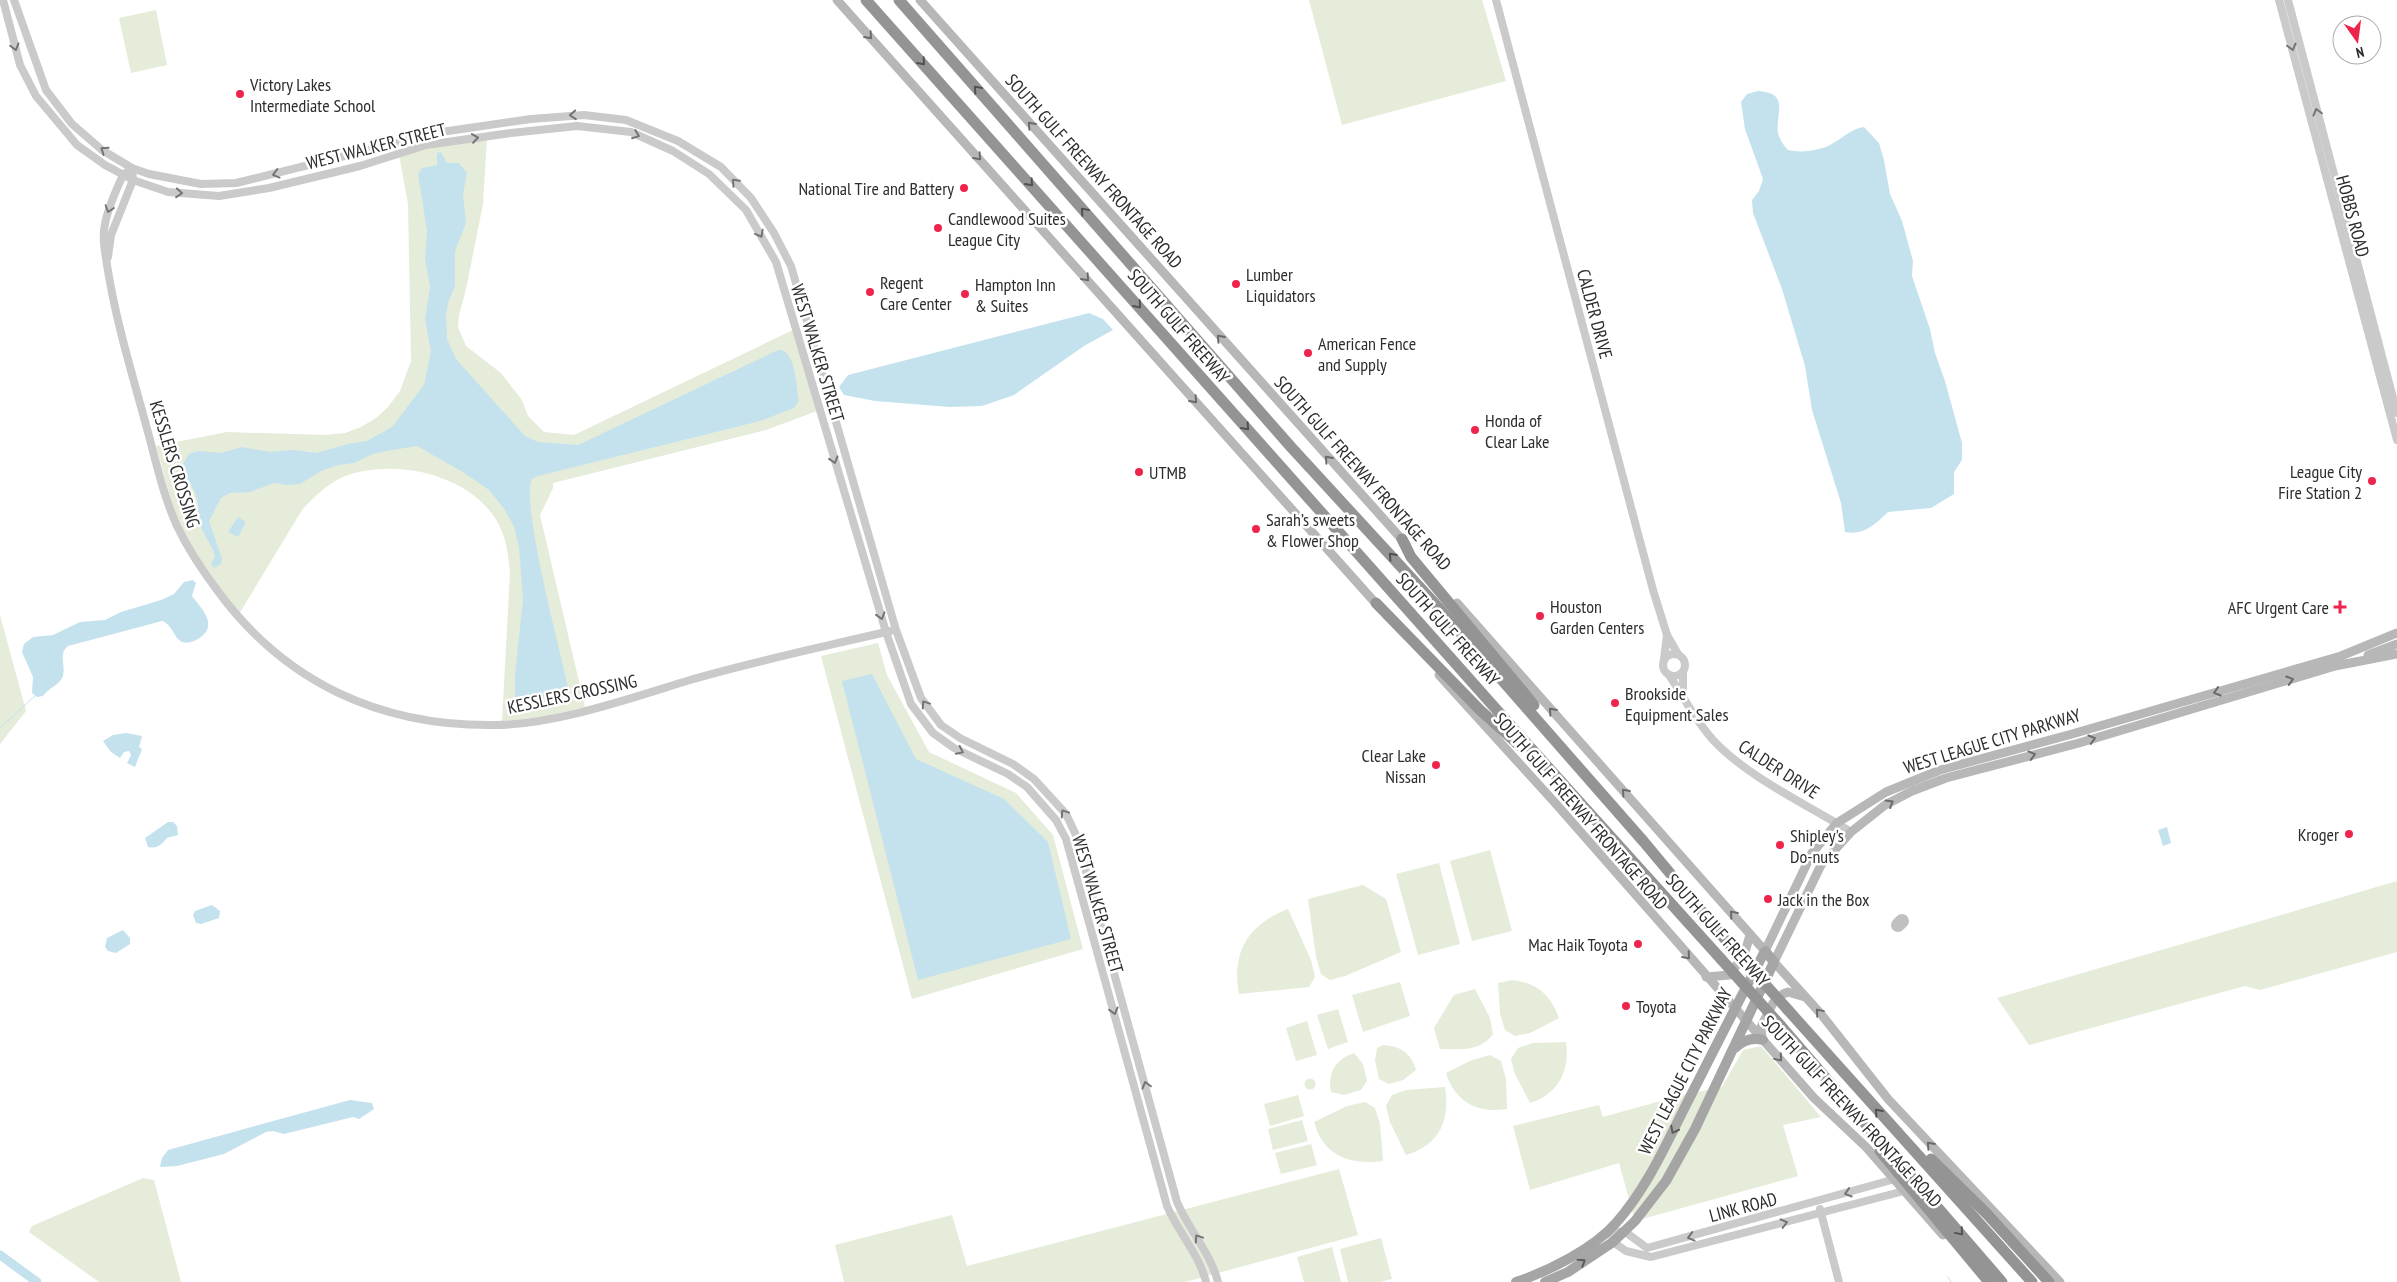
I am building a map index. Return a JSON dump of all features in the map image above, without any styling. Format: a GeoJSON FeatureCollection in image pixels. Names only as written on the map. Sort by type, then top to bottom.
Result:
{"type":"FeatureCollection","features":[{"type":"Feature","properties":{"kind":"highway","name":"SOUTH GULF FREEWAY"},"geometry":{"type":"LineString","coordinates":[[866,0],[1781,1026],[2002,1282]]}},
{"type":"Feature","properties":{"kind":"highway","name":"SOUTH GULF FREEWAY"},"geometry":{"type":"LineString","coordinates":[[899,0],[1290,447],[1399,563],[1663,866],[1728,944],[2032,1282]]}},
{"type":"Feature","properties":{"kind":"highway"},"geometry":{"type":"LineString","coordinates":[[1402,539],[1411,557],[1636,826],[1663,866]]}},
{"type":"Feature","properties":{"kind":"highway"},"geometry":{"type":"LineString","coordinates":[[1376,603],[1480,710],[1526,751],[1582,814],[1602,827]]}},
{"type":"Feature","properties":{"kind":"highway"},"geometry":{"type":"LineString","coordinates":[[1871,1129],[1879,1149],[1990,1282]]}},
{"type":"Feature","properties":{"kind":"highway"},"geometry":{"type":"LineString","coordinates":[[1898,1134],[1924,1152],[1981,1208],[2049,1282]]}},
{"type":"Feature","properties":{"kind":"main road","name":"SOUTH GULF FREEWAY FRONTAGE ROAD"},"geometry":{"type":"LineString","coordinates":[[837,0],[1557,805],[1814,1098],[1866,1147],[1985,1282]]}},
{"type":"Feature","properties":{"kind":"main road","name":"SOUTH GULF FREEWAY FRONTAGE ROAD"},"geometry":{"type":"LineString","coordinates":[[920,0],[1297,424],[1402,539],[1484,635],[1651,820],[1807,998],[1888,1099],[2060,1282]]}},
{"type":"Feature","properties":{"kind":"main road","name":"WEST LEAGUE CITY PARKWAY"},"geometry":{"type":"LineString","coordinates":[[1545,1282],[1568,1272],[1613,1242],[1666,1181],[1695,1128],[1821,865],[1851,832],[1885,806],[1912,791],[1946,778],[2162,713],[2243,684],[2341,656],[2397,633]]}},
{"type":"Feature","properties":{"kind":"main road"},"geometry":{"type":"LineString","coordinates":[[2335,666],[2397,644]]}},
{"type":"Feature","properties":{"kind":"main road","name":"WEST LEAGUE CITY PARKWAY"},"geometry":{"type":"LineString","coordinates":[[1516,1282],[1546,1271],[1570,1259],[1604,1235],[1616,1224],[1646,1184],[1765,951],[1812,853],[1837,823],[1886,792],[1918,778],[2162,713],[2244,694],[2335,666],[2397,654]]}},
{"type":"Feature","properties":{"kind":"main road"},"geometry":{"type":"LineString","coordinates":[[2243,684],[2244,694]]}},
{"type":"Feature","properties":{"kind":"main road"},"geometry":{"type":"LineString","coordinates":[[1706,977],[1730,975],[1745,952],[1750,934]]}},
{"type":"Feature","properties":{"kind":"main road"},"geometry":{"type":"LineString","coordinates":[[1731,1052],[1741,1042],[1750,1039],[1763,1040],[1761,1027],[1773,1003],[1783,994],[1788,992],[1807,998]]}},
{"type":"Feature","properties":{"kind":"street","name":"WEST WALKER STREET"},"geometry":{"type":"LineString","coordinates":[[3,0],[20,65],[36,96],[77,146],[123,175],[168,192],[219,196],[269,188],[360,166],[426,145],[511,132],[577,126],[631,132],[673,151],[709,174],[746,210],[776,262],[886,632],[911,704],[933,733],[954,748],[1008,774],[1027,787],[1056,820],[1066,839],[1167,1206],[1173,1221],[1203,1269],[1206,1282]]}},
{"type":"Feature","properties":{"kind":"street","name":"WEST WALKER STREET"},"geometry":{"type":"LineString","coordinates":[[14,0],[46,90],[72,124],[102,150],[132,168],[149,174],[201,184],[236,183],[442,132],[531,118],[584,115],[626,120],[678,142],[721,167],[751,198],[774,233],[791,266],[896,630],[921,698],[941,725],[960,738],[1014,764],[1034,779],[1066,814],[1076,835],[1178,1202],[1184,1217],[1214,1265],[1218,1282]]}},
{"type":"Feature","properties":{"kind":"street","name":"CALDER DRIVE"},"geometry":{"type":"LineString","coordinates":[[1496,0],[1653,590],[1667,635],[1678,654]]}},
{"type":"Feature","properties":{"kind":"street","name":"HOBBS ROAD"},"geometry":{"type":"LineString","coordinates":[[2279,0],[2397,440]]}},
{"type":"Feature","properties":{"kind":"street","name":"HOBBS ROAD"},"geometry":{"type":"LineString","coordinates":[[2288,0],[2397,413]]}},
{"type":"Feature","properties":{"kind":"street"},"geometry":{"type":"LineString","coordinates":[[123,175],[132,168]]}},
{"type":"Feature","properties":{"kind":"street","name":"KESSLERS CROSSING"},"geometry":{"type":"LineString","coordinates":[[107,264],[111,234],[133,180],[132,168]]}},
{"type":"Feature","properties":{"kind":"street","name":"KESSLERS CROSSING"},"geometry":{"type":"LineString","coordinates":[[123,175],[104,226],[103,245],[110,289],[159,473],[175,522],[199,566],[236,616],[280,657],[311,680],[356,701],[438,722],[497,725],[533,721],[636,698],[691,680],[896,630]]}},
{"type":"Feature","properties":{"kind":"street","name":"CALDER DRIVE"},"geometry":{"type":"LineString","coordinates":[[1664,659],[1667,635]]}},
{"type":"Feature","properties":{"kind":"street"},"geometry":{"type":"LineString","coordinates":[[1683,672],[1677,676],[1669,675],[1662,666],[1664,659],[1670,654],[1678,654],[1685,662],[1683,696]]}},
{"type":"Feature","properties":{"kind":"street","name":"CALDER DRIVE"},"geometry":{"type":"LineString","coordinates":[[1669,675],[1706,732],[1725,752],[1748,770],[1851,832]]}},
{"type":"Feature","properties":{"kind":"street","name":"LINK ROAD"},"geometry":{"type":"LineString","coordinates":[[1624,1231],[1646,1248],[1895,1180]]}},
{"type":"Feature","properties":{"kind":"street","name":"LINK ROAD"},"geometry":{"type":"LineString","coordinates":[[1613,1242],[1626,1251],[1651,1257],[1821,1214],[1904,1190]]}},
{"type":"Feature","properties":{"kind":"street"},"geometry":{"type":"LineString","coordinates":[[1818,1202],[1839,1282]]}},
{"type":"Feature","properties":{"kind":"street"},"geometry":{"type":"LineString","coordinates":[[1604,1235],[1624,1231]]}},
{"type":"Feature","properties":{"kind":"green space"},"geometry":{"type":"Polygon","coordinates":[[[1309,0],[1482,0],[1506,81],[1342,125],[1309,0]]]}},
{"type":"Feature","properties":{"kind":"green space"},"geometry":{"type":"Polygon","coordinates":[[[2282,0],[2285,0],[2324,151],[2323,151],[2282,0]]]}},
{"type":"Feature","properties":{"kind":"green space"},"geometry":{"type":"Polygon","coordinates":[[[156,10],[167,65],[131,73],[119,18],[156,10]]]}},
{"type":"Feature","properties":{"kind":"green space"},"geometry":{"type":"Polygon","coordinates":[[[487,138],[483,204],[458,327],[466,346],[501,373],[522,400],[528,416],[544,432],[574,435],[793,330],[817,411],[766,430],[553,483],[553,488],[540,515],[585,707],[543,717],[502,721],[510,573],[508,554],[504,536],[499,525],[487,507],[471,493],[451,482],[430,474],[407,470],[363,471],[337,480],[321,491],[302,510],[239,614],[204,568],[189,543],[171,499],[156,446],[227,432],[324,435],[345,433],[361,427],[376,418],[388,407],[400,391],[411,361],[408,204],[399,155],[425,148],[487,138]]]}},
{"type":"Feature","properties":{"kind":"green space"},"geometry":{"type":"Polygon","coordinates":[[[0,615],[26,711],[0,744],[0,615]]]}},
{"type":"Feature","properties":{"kind":"green space"},"geometry":{"type":"Polygon","coordinates":[[[878,643],[887,675],[929,752],[1016,793],[1053,835],[1083,949],[912,999],[821,656],[878,643]]]}},
{"type":"Feature","properties":{"kind":"green space"},"geometry":{"type":"Polygon","coordinates":[[[1490,850],[1512,931],[1472,941],[1450,861],[1490,850]]]}},
{"type":"Feature","properties":{"kind":"green space"},"geometry":{"type":"Polygon","coordinates":[[[1439,863],[1460,944],[1418,955],[1396,874],[1439,863]]]}},
{"type":"Feature","properties":{"kind":"green space"},"geometry":{"type":"Polygon","coordinates":[[[2397,881],[2397,952],[2260,990],[2245,986],[2029,1045],[1997,998],[2397,881]]]}},
{"type":"Feature","properties":{"kind":"green space"},"geometry":{"type":"Polygon","coordinates":[[[1363,885],[1386,899],[1401,952],[1345,976],[1330,980],[1321,974],[1316,957],[1308,899],[1363,885]]]}},
{"type":"Feature","properties":{"kind":"green space"},"geometry":{"type":"Polygon","coordinates":[[[1288,909],[1311,960],[1315,977],[1309,987],[1239,994],[1238,965],[1246,941],[1253,931],[1263,923],[1274,915],[1288,909]]]}},
{"type":"Feature","properties":{"kind":"green space"},"geometry":{"type":"Polygon","coordinates":[[[1512,980],[1529,984],[1542,991],[1551,1002],[1559,1018],[1530,1033],[1515,1036],[1505,1030],[1500,1014],[1498,983],[1512,980]]]}},
{"type":"Feature","properties":{"kind":"green space"},"geometry":{"type":"Polygon","coordinates":[[[1400,982],[1410,1016],[1363,1032],[1352,995],[1400,982]]]}},
{"type":"Feature","properties":{"kind":"green space"},"geometry":{"type":"Polygon","coordinates":[[[1475,989],[1490,1018],[1493,1034],[1488,1040],[1476,1047],[1440,1049],[1434,1028],[1454,995],[1475,989]]]}},
{"type":"Feature","properties":{"kind":"green space"},"geometry":{"type":"Polygon","coordinates":[[[1338,1009],[1348,1042],[1328,1049],[1317,1015],[1338,1009]]]}},
{"type":"Feature","properties":{"kind":"green space"},"geometry":{"type":"Polygon","coordinates":[[[1307,1021],[1317,1055],[1296,1061],[1286,1028],[1307,1021]]]}},
{"type":"Feature","properties":{"kind":"green space"},"geometry":{"type":"Polygon","coordinates":[[[1566,1042],[1566,1062],[1560,1080],[1548,1094],[1530,1103],[1515,1074],[1511,1059],[1518,1048],[1533,1043],[1566,1042]]]}},
{"type":"Feature","properties":{"kind":"green space"},"geometry":{"type":"Polygon","coordinates":[[[1383,1045],[1400,1049],[1408,1055],[1416,1070],[1403,1080],[1389,1084],[1379,1079],[1375,1061],[1377,1048],[1383,1045]]]}},
{"type":"Feature","properties":{"kind":"green space"},"geometry":{"type":"Polygon","coordinates":[[[1761,1046],[1821,1117],[1783,1125],[1798,1176],[1635,1221],[1619,1163],[1530,1190],[1513,1126],[1599,1105],[1603,1117],[1682,1095],[1722,1087],[1743,1050],[1761,1046]]]}},
{"type":"Feature","properties":{"kind":"green space"},"geometry":{"type":"Polygon","coordinates":[[[1354,1053],[1363,1064],[1367,1081],[1361,1090],[1344,1095],[1331,1092],[1330,1079],[1334,1068],[1342,1059],[1354,1053]]]}},
{"type":"Feature","properties":{"kind":"green space"},"geometry":{"type":"Polygon","coordinates":[[[1490,1055],[1501,1061],[1506,1079],[1507,1109],[1486,1110],[1469,1104],[1455,1092],[1446,1073],[1472,1060],[1490,1055]]]}},
{"type":"Feature","properties":{"kind":"green space"},"geometry":{"type":"Polygon","coordinates":[[[1310,1078],[1316,1084],[1310,1090],[1304,1084],[1310,1078]]]}},
{"type":"Feature","properties":{"kind":"green space"},"geometry":{"type":"Polygon","coordinates":[[[1445,1087],[1446,1110],[1440,1130],[1427,1145],[1418,1151],[1406,1155],[1390,1122],[1386,1106],[1392,1095],[1406,1090],[1445,1087]]]}},
{"type":"Feature","properties":{"kind":"green space"},"geometry":{"type":"Polygon","coordinates":[[[1298,1095],[1304,1116],[1270,1126],[1264,1104],[1298,1095]]]}},
{"type":"Feature","properties":{"kind":"green space"},"geometry":{"type":"Polygon","coordinates":[[[1365,1102],[1375,1108],[1380,1124],[1383,1161],[1360,1162],[1340,1156],[1324,1143],[1318,1134],[1314,1122],[1347,1106],[1365,1102]]]}},
{"type":"Feature","properties":{"kind":"green space"},"geometry":{"type":"Polygon","coordinates":[[[1302,1120],[1308,1141],[1273,1150],[1268,1129],[1302,1120]]]}},
{"type":"Feature","properties":{"kind":"green space"},"geometry":{"type":"Polygon","coordinates":[[[1311,1144],[1317,1165],[1281,1174],[1275,1153],[1311,1144]]]}},
{"type":"Feature","properties":{"kind":"green space"},"geometry":{"type":"Polygon","coordinates":[[[1339,1169],[1358,1235],[1185,1282],[844,1282],[835,1245],[952,1215],[967,1266],[1339,1169]]]}},
{"type":"Feature","properties":{"kind":"green space"},"geometry":{"type":"Polygon","coordinates":[[[143,1178],[154,1180],[181,1282],[99,1282],[29,1232],[32,1226],[143,1178]]]}},
{"type":"Feature","properties":{"kind":"green space"},"geometry":{"type":"Polygon","coordinates":[[[1381,1238],[1392,1279],[1380,1282],[1348,1282],[1340,1249],[1381,1238]]]}},
{"type":"Feature","properties":{"kind":"green space"},"geometry":{"type":"Polygon","coordinates":[[[1332,1247],[1341,1282],[1304,1282],[1297,1257],[1332,1247]]]}},
{"type":"Feature","properties":{"kind":"water"},"geometry":{"type":"Polygon","coordinates":[[[1758,91],[1775,96],[1778,100],[1778,133],[1788,150],[1820,149],[1854,130],[1864,127],[1879,143],[1890,194],[1902,221],[1913,261],[1912,276],[1930,329],[1935,353],[1945,381],[1962,443],[1962,460],[1954,472],[1954,494],[1931,508],[1888,512],[1864,531],[1845,532],[1841,503],[1812,410],[1805,366],[1782,289],[1753,213],[1752,200],[1759,191],[1763,179],[1745,129],[1741,102],[1747,94],[1758,91]]]}},
{"type":"Feature","properties":{"kind":"water"},"geometry":{"type":"Polygon","coordinates":[[[441,152],[447,163],[459,163],[467,173],[463,194],[466,223],[455,251],[455,286],[448,303],[446,316],[447,339],[456,359],[525,436],[538,442],[578,445],[778,350],[784,351],[788,355],[794,370],[799,401],[794,408],[760,421],[532,479],[530,493],[536,546],[568,687],[563,694],[525,701],[515,697],[515,674],[523,600],[519,547],[514,527],[505,510],[489,490],[463,472],[417,446],[373,454],[354,463],[338,465],[321,471],[300,484],[274,483],[250,492],[230,493],[221,498],[209,521],[222,559],[221,564],[214,568],[211,564],[215,557],[213,550],[199,524],[195,492],[183,472],[183,464],[189,454],[198,451],[221,453],[242,447],[270,452],[293,450],[316,453],[367,441],[392,427],[424,385],[431,351],[425,320],[430,287],[425,259],[427,231],[418,174],[422,168],[437,165],[437,153],[441,152]]]}},
{"type":"Feature","properties":{"kind":"water"},"geometry":{"type":"Polygon","coordinates":[[[1089,313],[1103,319],[1113,330],[1084,346],[1014,395],[982,406],[950,407],[875,401],[844,395],[839,387],[848,375],[1089,313]]]}},
{"type":"Feature","properties":{"kind":"water"},"geometry":{"type":"Polygon","coordinates":[[[238,517],[246,522],[238,537],[228,532],[238,517]]]}},
{"type":"Feature","properties":{"kind":"water"},"geometry":{"type":"Polygon","coordinates":[[[193,580],[196,583],[192,596],[208,621],[206,632],[201,637],[192,642],[182,642],[168,625],[162,621],[68,646],[63,653],[64,672],[61,679],[43,696],[37,697],[32,693],[33,677],[22,652],[24,644],[33,637],[53,635],[80,622],[105,620],[121,612],[161,600],[174,594],[184,582],[193,580]]]}},
{"type":"Feature","properties":{"kind":"water"},"geometry":{"type":"Polygon","coordinates":[[[872,674],[916,759],[1004,799],[1048,842],[1071,939],[918,980],[842,681],[872,674]]]}},
{"type":"Feature","properties":{"kind":"water"},"geometry":{"type":"Polygon","coordinates":[[[126,733],[142,736],[139,747],[142,749],[135,767],[127,763],[131,755],[129,751],[124,752],[120,758],[111,752],[103,741],[113,735],[126,733]]]}},
{"type":"Feature","properties":{"kind":"water"},"geometry":{"type":"Polygon","coordinates":[[[168,822],[173,822],[177,826],[178,835],[167,838],[156,847],[148,847],[145,838],[168,822]]]}},
{"type":"Feature","properties":{"kind":"water"},"geometry":{"type":"Polygon","coordinates":[[[2167,827],[2171,843],[2163,846],[2158,830],[2167,827]]]}},
{"type":"Feature","properties":{"kind":"water"},"geometry":{"type":"Polygon","coordinates":[[[212,905],[220,911],[219,918],[201,924],[196,923],[193,915],[195,911],[212,905]]]}},
{"type":"Feature","properties":{"kind":"water"},"geometry":{"type":"Polygon","coordinates":[[[123,930],[130,938],[130,944],[116,953],[108,951],[105,947],[107,938],[123,930]]]}},
{"type":"Feature","properties":{"kind":"water"},"geometry":{"type":"Polygon","coordinates":[[[350,1100],[372,1103],[374,1109],[359,1119],[353,1117],[284,1134],[273,1131],[266,1132],[224,1154],[177,1166],[160,1167],[162,1158],[168,1150],[350,1100]]]}},
{"type":"Feature","properties":{"kind":"waterway"},"geometry":{"type":"LineString","coordinates":[[0,728],[35,696]]}},
{"type":"Feature","properties":{"kind":"waterway"},"geometry":{"type":"LineString","coordinates":[[0,1255],[37,1282]]}},
{"type":"Feature","properties":{"kind":"waterway"},"geometry":{"type":"LineString","coordinates":[[1948,1277],[1951,1282]]}},
{"type":"Feature","properties":{"kind":"taxiway"},"geometry":{"type":"LineString","coordinates":[[1898,925],[1902,921]]}},
{"type":"Feature","properties":{"kind":"place","name":"Victory Lakes Intermediate School"},"geometry":{"type":"Point","coordinates":[240,94]}},
{"type":"Feature","properties":{"kind":"place","name":"National Tire and Battery"},"geometry":{"type":"Point","coordinates":[964,188]}},
{"type":"Feature","properties":{"kind":"place","name":"Candlewood Suites League City"},"geometry":{"type":"Point","coordinates":[938,228]}},
{"type":"Feature","properties":{"kind":"place","name":"Lumber Liquidators"},"geometry":{"type":"Point","coordinates":[1236,284]}},
{"type":"Feature","properties":{"kind":"place","name":"Regent Care Center"},"geometry":{"type":"Point","coordinates":[870,292]}},
{"type":"Feature","properties":{"kind":"place","name":"Hampton Inn & Suites"},"geometry":{"type":"Point","coordinates":[965,294]}},
{"type":"Feature","properties":{"kind":"place","name":"American Fence and Supply"},"geometry":{"type":"Point","coordinates":[1308,353]}},
{"type":"Feature","properties":{"kind":"place","name":"Honda of Clear Lake"},"geometry":{"type":"Point","coordinates":[1475,430]}},
{"type":"Feature","properties":{"kind":"place","name":"UTMB"},"geometry":{"type":"Point","coordinates":[1139,472]}},
{"type":"Feature","properties":{"kind":"place","name":"League City Fire Station 2"},"geometry":{"type":"Point","coordinates":[2372,481]}},
{"type":"Feature","properties":{"kind":"place","name":"Sarah’s sweets & Flower Shop"},"geometry":{"type":"Point","coordinates":[1256,529]}},
{"type":"Feature","properties":{"kind":"place","name":"AFC Urgent Care"},"geometry":{"type":"Point","coordinates":[2340,607]}},
{"type":"Feature","properties":{"kind":"place","name":"Houston Garden Centers"},"geometry":{"type":"Point","coordinates":[1540,616]}},
{"type":"Feature","properties":{"kind":"place","name":"Brookside Equipment Sales"},"geometry":{"type":"Point","coordinates":[1615,703]}},
{"type":"Feature","properties":{"kind":"place","name":"Clear Lake Nissan"},"geometry":{"type":"Point","coordinates":[1436,765]}},
{"type":"Feature","properties":{"kind":"place","name":"Kroger"},"geometry":{"type":"Point","coordinates":[2349,834]}},
{"type":"Feature","properties":{"kind":"place","name":"Shipley's Do-nuts"},"geometry":{"type":"Point","coordinates":[1780,845]}},
{"type":"Feature","properties":{"kind":"place","name":"Jack in the Box"},"geometry":{"type":"Point","coordinates":[1768,899]}},
{"type":"Feature","properties":{"kind":"place","name":"Mac Haik Toyota"},"geometry":{"type":"Point","coordinates":[1638,944]}},
{"type":"Feature","properties":{"kind":"place","name":"Toyota"},"geometry":{"type":"Point","coordinates":[1626,1006]}}]}
